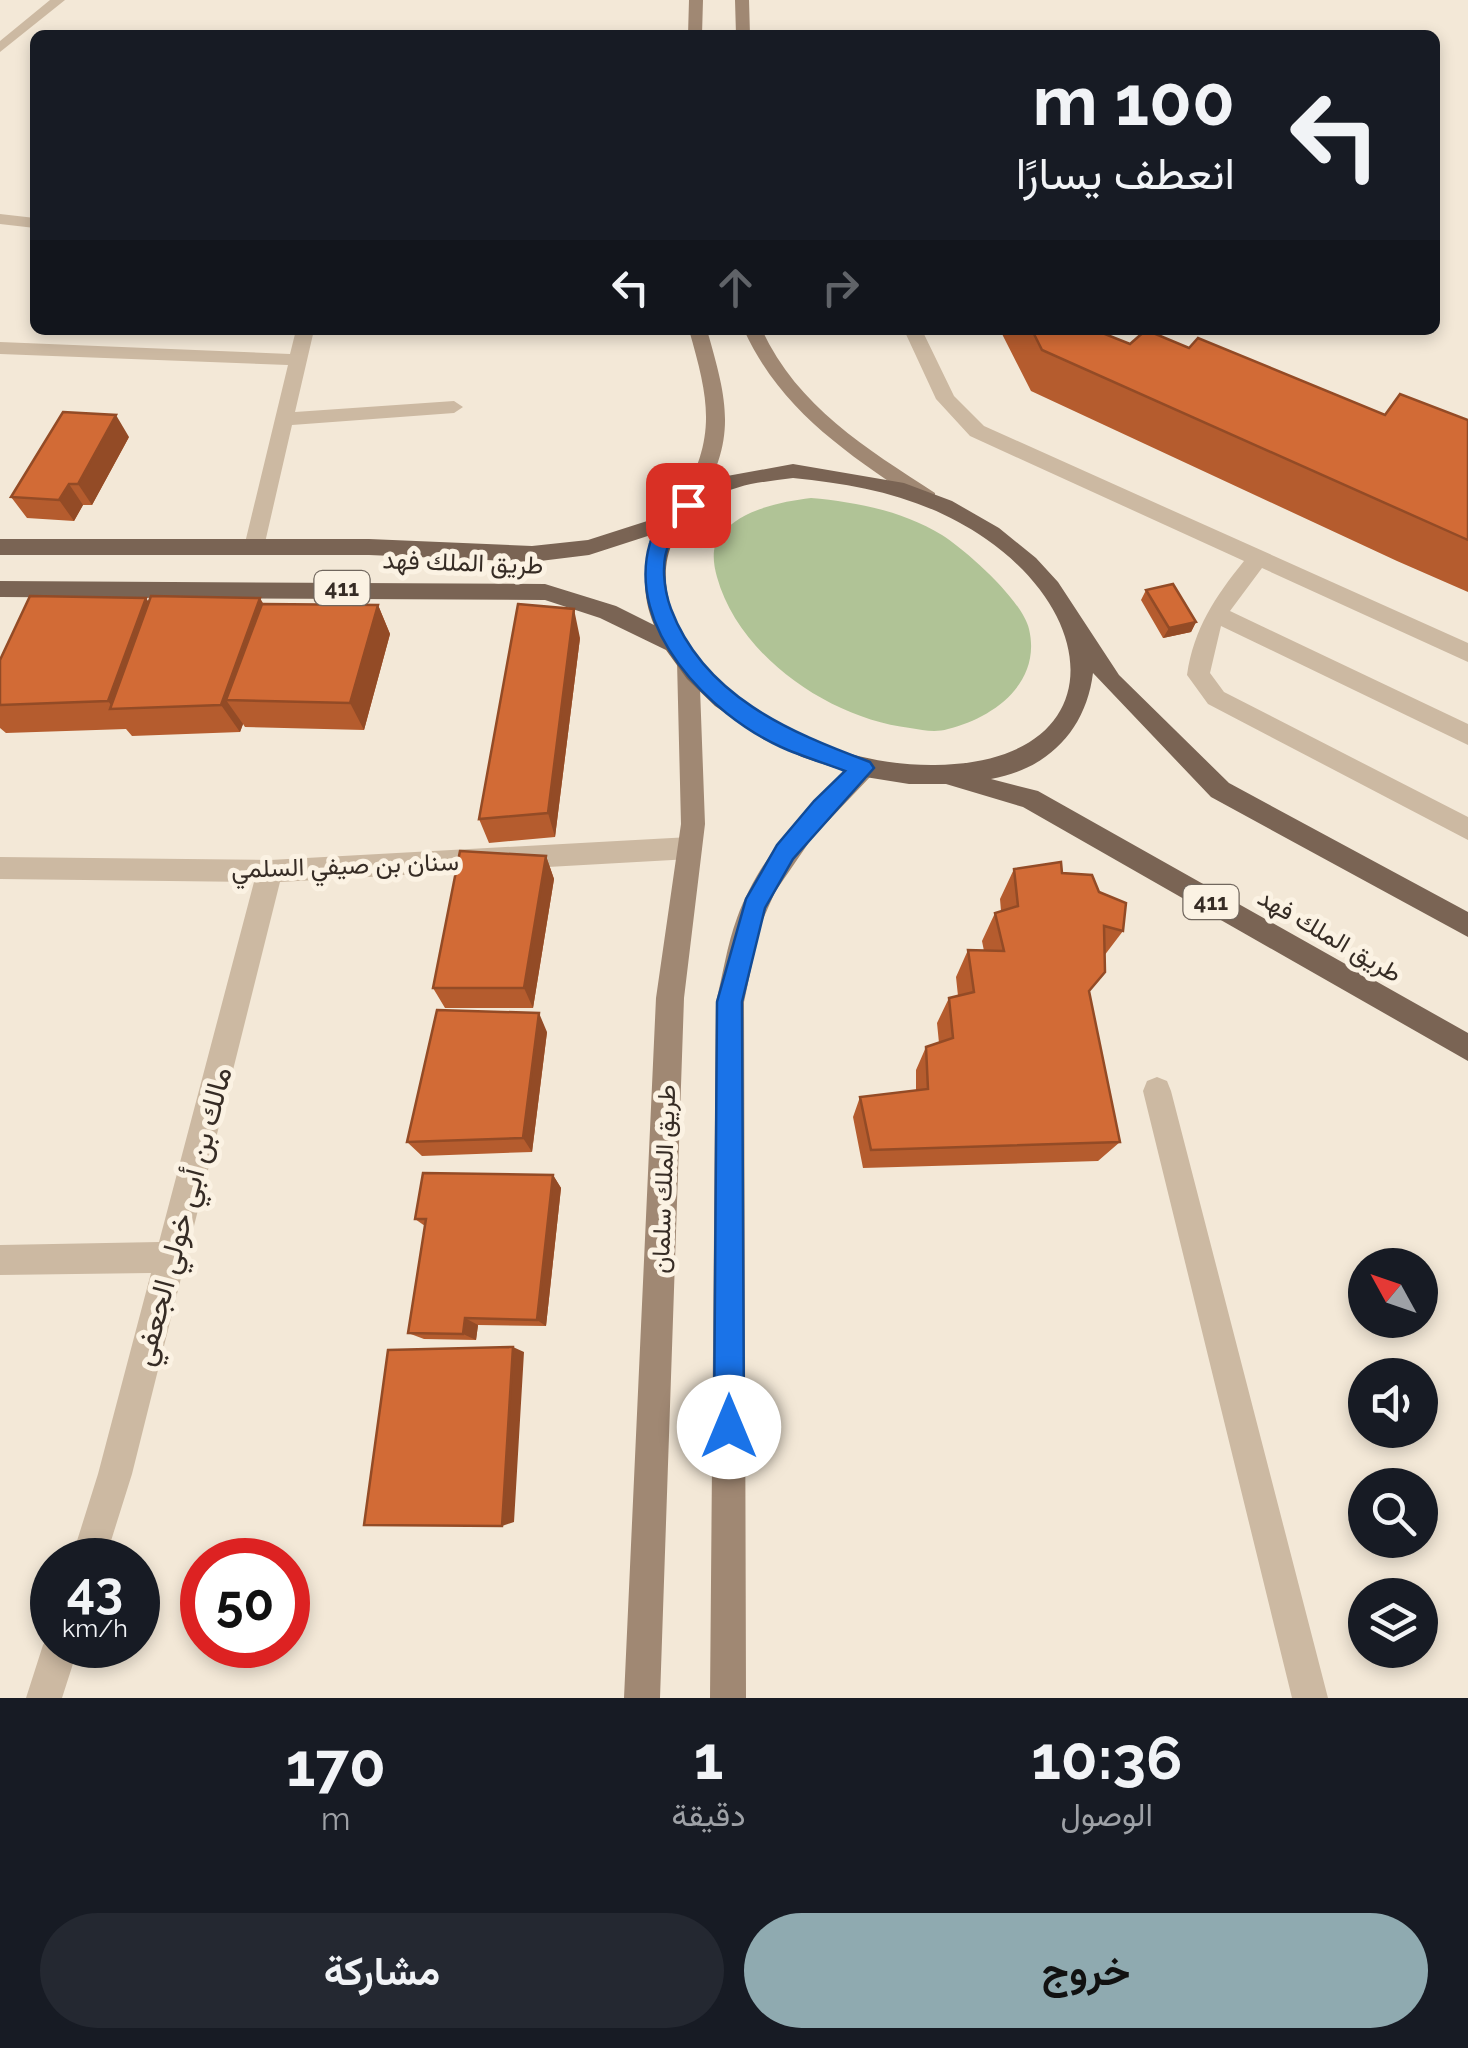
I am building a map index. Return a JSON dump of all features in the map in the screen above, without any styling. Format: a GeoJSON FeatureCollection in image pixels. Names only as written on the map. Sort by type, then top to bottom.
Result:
{"type":"FeatureCollection","features":[{"type":"Feature","properties":{"kind":"main road"},"geometry":{"type":"LineString","coordinates":[[696,0],[696,30]]}},
{"type":"Feature","properties":{"kind":"main road"},"geometry":{"type":"LineString","coordinates":[[742,0],[743,30]]}},
{"type":"Feature","properties":{"kind":"main road"},"geometry":{"type":"LineString","coordinates":[[700,335],[710,370],[714,433],[709,470],[659,542],[654,589],[681,652],[718,694],[785,740],[863,768],[946,777],[1016,764],[1062,730],[1084,684],[1076,630]]}},
{"type":"Feature","properties":{"kind":"main road"},"geometry":{"type":"LineString","coordinates":[[755,335],[761,353],[800,402],[850,445],[928,498]]}},
{"type":"Feature","properties":{"kind":"main road","name":"طريق الملك فهد"},"geometry":{"type":"LineString","coordinates":[[0,547],[254,547],[532,554],[589,547],[681,512],[734,480],[793,471],[862,477],[928,498],[992,532],[1043,577],[1076,630]]}},
{"type":"Feature","properties":{"kind":"main road","name":"طريق الملك فهد"},"geometry":{"type":"LineString","coordinates":[[0,589],[545,592],[608,612],[681,652]]}},
{"type":"Feature","properties":{"kind":"main road"},"geometry":{"type":"LineString","coordinates":[[1076,630],[1112,681],[1220,790],[1468,924]]}},
{"type":"Feature","properties":{"kind":"main road","name":"طريق الملك سلمان"},"geometry":{"type":"LineString","coordinates":[[642,1698],[670,998],[693,824],[681,652]]}},
{"type":"Feature","properties":{"kind":"main road"},"geometry":{"type":"LineString","coordinates":[[728,1698],[730,1002],[754,906],[785,852],[822,807],[863,768]]}},
{"type":"Feature","properties":{"kind":"main road","name":"طريق الملك فهد"},"geometry":{"type":"LineString","coordinates":[[946,777],[1030,798],[1468,1048]]}},
{"type":"Feature","properties":{"kind":"street"},"geometry":{"type":"LineString","coordinates":[[0,48],[58,0]]}},
{"type":"Feature","properties":{"kind":"street"},"geometry":{"type":"LineString","coordinates":[[0,220],[30,223]]}},
{"type":"Feature","properties":{"kind":"street"},"geometry":{"type":"LineString","coordinates":[[33,350],[38,335]]}},
{"type":"Feature","properties":{"kind":"street"},"geometry":{"type":"LineString","coordinates":[[254,547],[305,335]]}},
{"type":"Feature","properties":{"kind":"street"},"geometry":{"type":"LineString","coordinates":[[916,335],[959,420],[1468,653]]}},
{"type":"Feature","properties":{"kind":"street"},"geometry":{"type":"LineString","coordinates":[[0,348],[298,360]]}},
{"type":"Feature","properties":{"kind":"street"},"geometry":{"type":"LineString","coordinates":[[284,419],[454,407]]}},
{"type":"Feature","properties":{"kind":"street"},"geometry":{"type":"LineString","coordinates":[[1258,558],[1201,641],[1198,675],[1216,698],[1468,829]]}},
{"type":"Feature","properties":{"kind":"street"},"geometry":{"type":"LineString","coordinates":[[1216,614],[1468,736]]}},
{"type":"Feature","properties":{"kind":"street","name":"سنان بن صيفي السلمي"},"geometry":{"type":"LineString","coordinates":[[0,868],[270,870],[690,848]]}},
{"type":"Feature","properties":{"kind":"street","name":"مالك بن أبي خولي الجعفي"},"geometry":{"type":"LineString","coordinates":[[95,1538],[115,1474],[270,870]]}},
{"type":"Feature","properties":{"kind":"street"},"geometry":{"type":"LineString","coordinates":[[1156,1091],[1310,1698]]}},
{"type":"Feature","properties":{"kind":"street"},"geometry":{"type":"LineString","coordinates":[[0,1260],[171,1257]]}},
{"type":"Feature","properties":{"kind":"street"},"geometry":{"type":"LineString","coordinates":[[44,1698],[53,1668]]}},
{"type":"Feature","properties":{"kind":"green space"},"geometry":{"type":"Polygon","coordinates":[[[811,498],[862,505],[911,520],[953,542],[979,564],[1016,604],[1029,629],[1028,666],[1010,696],[965,724],[938,731],[920,730],[850,712],[792,679],[767,658],[728,606],[716,572],[716,544],[721,534],[740,518],[775,505],[811,498]]]}},
{"type":"Feature","properties":{"kind":"building"},"geometry":{"type":"Polygon","coordinates":[[[1034,335],[1108,335],[1130,344],[1140,335],[1158,335],[1189,348],[1198,338],[1385,415],[1400,394],[1468,420],[1468,540],[1042,350],[1034,335]]]}},
{"type":"Feature","properties":{"kind":"building"},"geometry":{"type":"Polygon","coordinates":[[[63,412],[116,415],[78,484],[69,484],[59,500],[11,497],[63,412]]]}},
{"type":"Feature","properties":{"kind":"building"},"geometry":{"type":"Polygon","coordinates":[[[1173,584],[1196,622],[1169,628],[1146,590],[1173,584]]]}},
{"type":"Feature","properties":{"kind":"building"},"geometry":{"type":"Polygon","coordinates":[[[30,596],[146,598],[108,701],[0,705],[0,660],[30,596]]]}},
{"type":"Feature","properties":{"kind":"building"},"geometry":{"type":"Polygon","coordinates":[[[151,596],[260,598],[221,705],[110,709],[151,596]]]}},
{"type":"Feature","properties":{"kind":"building"},"geometry":{"type":"Polygon","coordinates":[[[262,604],[378,605],[350,703],[226,700],[262,604]]]}},
{"type":"Feature","properties":{"kind":"building"},"geometry":{"type":"Polygon","coordinates":[[[518,604],[574,609],[548,813],[479,819],[518,604]]]}},
{"type":"Feature","properties":{"kind":"building"},"geometry":{"type":"Polygon","coordinates":[[[460,851],[546,856],[524,988],[433,988],[460,851]]]}},
{"type":"Feature","properties":{"kind":"building"},"geometry":{"type":"Polygon","coordinates":[[[1061,862],[1062,873],[1092,875],[1099,892],[1126,903],[1123,931],[1104,926],[1105,972],[1089,991],[1120,1142],[871,1150],[860,1097],[928,1089],[926,1047],[953,1038],[949,998],[974,992],[968,950],[1004,951],[995,913],[1018,906],[1014,869],[1061,862]]]}},
{"type":"Feature","properties":{"kind":"building"},"geometry":{"type":"Polygon","coordinates":[[[437,1010],[539,1013],[523,1138],[407,1142],[437,1010]]]}},
{"type":"Feature","properties":{"kind":"building"},"geometry":{"type":"Polygon","coordinates":[[[423,1173],[553,1175],[537,1320],[465,1318],[463,1334],[408,1333],[426,1219],[415,1219],[423,1173]]]}},
{"type":"Feature","properties":{"kind":"building"},"geometry":{"type":"Polygon","coordinates":[[[513,1347],[502,1526],[364,1525],[388,1350],[513,1347]]]}},
{"type":"Feature","properties":{"kind":"route"},"geometry":{"type":"LineString","coordinates":[[688,505],[659,542],[654,589],[674,644],[718,694],[785,740],[863,768],[822,807],[785,852],[754,906],[730,1002],[729,1427]]}}]}
